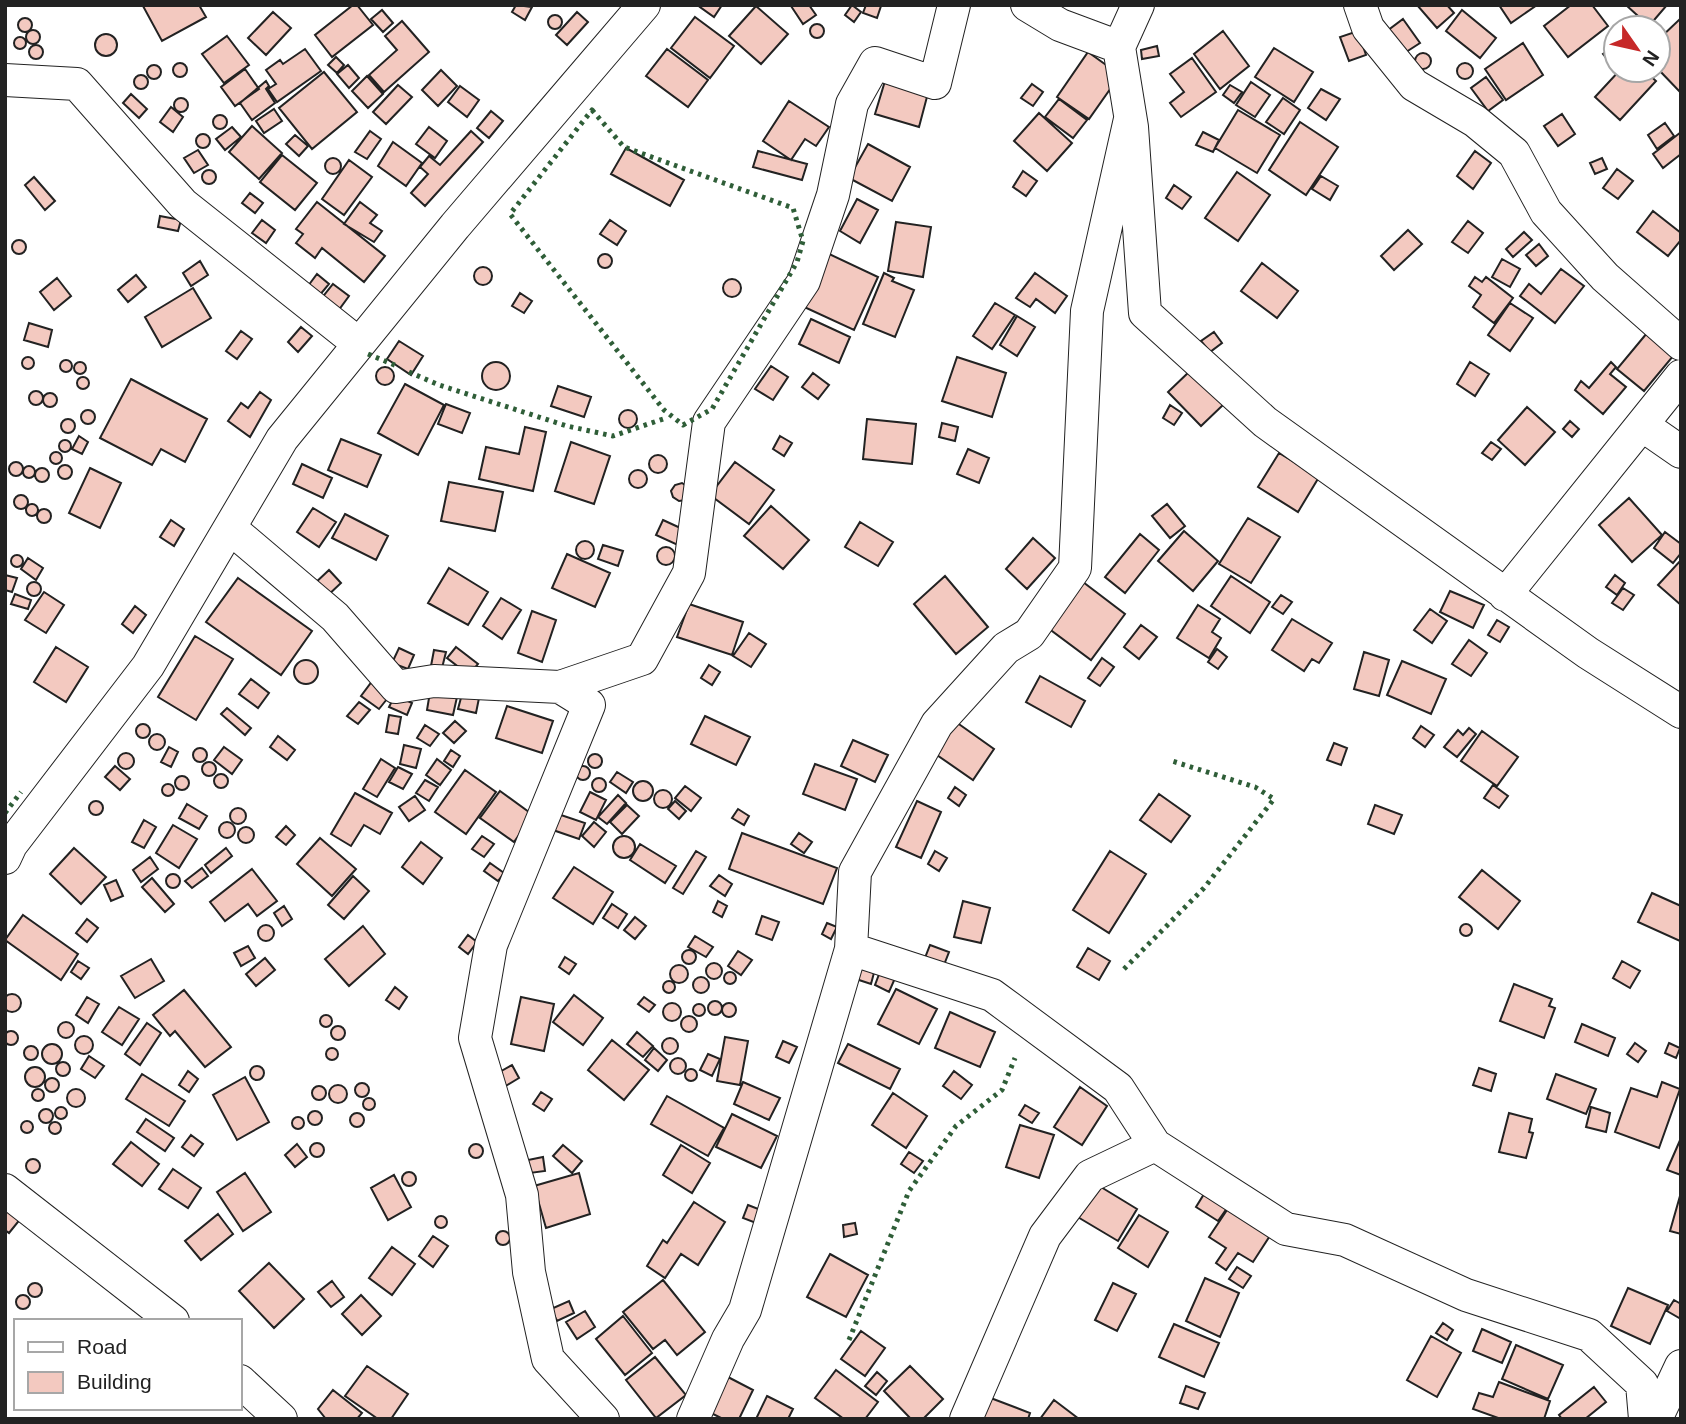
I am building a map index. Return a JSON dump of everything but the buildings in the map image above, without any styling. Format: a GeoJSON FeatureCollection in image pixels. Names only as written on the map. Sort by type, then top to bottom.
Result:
{"type":"FeatureCollection","features":[{"type":"Feature","properties":{"kind":"street"},"geometry":{"type":"LineString","coordinates":[[5,858],[11,845],[148,666],[282,439],[454,226],[644,5]]}},
{"type":"Feature","properties":{"kind":"street"},"geometry":{"type":"LineString","coordinates":[[230,528],[335,617],[396,687],[434,681],[561,687],[642,659],[689,573],[709,422],[804,281],[833,195],[852,104],[875,64],[935,83],[954,5]]}},
{"type":"Feature","properties":{"kind":"street"},"geometry":{"type":"LineString","coordinates":[[1027,5],[1060,25],[1119,47]]}},
{"type":"Feature","properties":{"kind":"street"},"geometry":{"type":"LineString","coordinates":[[1138,5],[1119,47],[1130,119],[1145,313],[1265,422],[1588,653],[1681,712]]}},
{"type":"Feature","properties":{"kind":"street"},"geometry":{"type":"LineString","coordinates":[[1360,5],[1368,28],[1414,85],[1475,121],[1514,153],[1546,212],[1605,277],[1681,344]]}},
{"type":"Feature","properties":{"kind":"street"},"geometry":{"type":"LineString","coordinates":[[5,80],[77,84],[183,204],[359,344]]}},
{"type":"Feature","properties":{"kind":"street"},"geometry":{"type":"LineString","coordinates":[[693,1419],[728,1339],[745,1310],[850,949],[855,872],[937,724],[1006,649],[1029,634],[1075,568],[1087,311],[1130,119]]}},
{"type":"Feature","properties":{"kind":"street"},"geometry":{"type":"LineString","coordinates":[[1505,594],[1681,376]]}},
{"type":"Feature","properties":{"kind":"street"},"geometry":{"type":"LineString","coordinates":[[1642,425],[1681,452]]}},
{"type":"Feature","properties":{"kind":"street"},"geometry":{"type":"LineString","coordinates":[[561,687],[589,705],[491,945],[475,1038],[522,1195],[529,1272],[548,1359],[603,1419]]}},
{"type":"Feature","properties":{"kind":"street"},"geometry":{"type":"LineString","coordinates":[[850,949],[992,995],[1118,1088],[1155,1145],[1286,1229],[1345,1240],[1466,1295],[1589,1335],[1643,1384],[1645,1419]]}},
{"type":"Feature","properties":{"kind":"street"},"geometry":{"type":"LineString","coordinates":[[966,1419],[1045,1236],[1090,1176],[1155,1145]]}},
{"type":"Feature","properties":{"kind":"street"},"geometry":{"type":"LineString","coordinates":[[5,1190],[170,1319]]}},
{"type":"Feature","properties":{"kind":"street"},"geometry":{"type":"LineString","coordinates":[[1656,1419],[1681,1366]]}},
{"type":"Feature","properties":{"kind":"street"},"geometry":{"type":"LineString","coordinates":[[242,1383],[281,1419]]}},
{"type":"Feature","properties":{"kind":"hedge"},"geometry":{"type":"LineString","coordinates":[[592,110],[624,147],[793,208],[803,241],[797,262],[712,409],[683,425],[664,410],[510,214],[592,110]]}},
{"type":"Feature","properties":{"kind":"hedge"},"geometry":{"type":"LineString","coordinates":[[368,354],[397,366]]}},
{"type":"Feature","properties":{"kind":"hedge"},"geometry":{"type":"LineString","coordinates":[[409,372],[439,385],[567,426],[613,436],[666,418]]}},
{"type":"Feature","properties":{"kind":"hedge"},"geometry":{"type":"LineString","coordinates":[[1124,969],[1204,888],[1274,799],[1255,787],[1172,761]]}},
{"type":"Feature","properties":{"kind":"hedge"},"geometry":{"type":"LineString","coordinates":[[5,813],[21,792]]}},
{"type":"Feature","properties":{"kind":"hedge"},"geometry":{"type":"LineString","coordinates":[[849,1340],[909,1191],[956,1126],[1002,1090],[1015,1058]]}}]}
